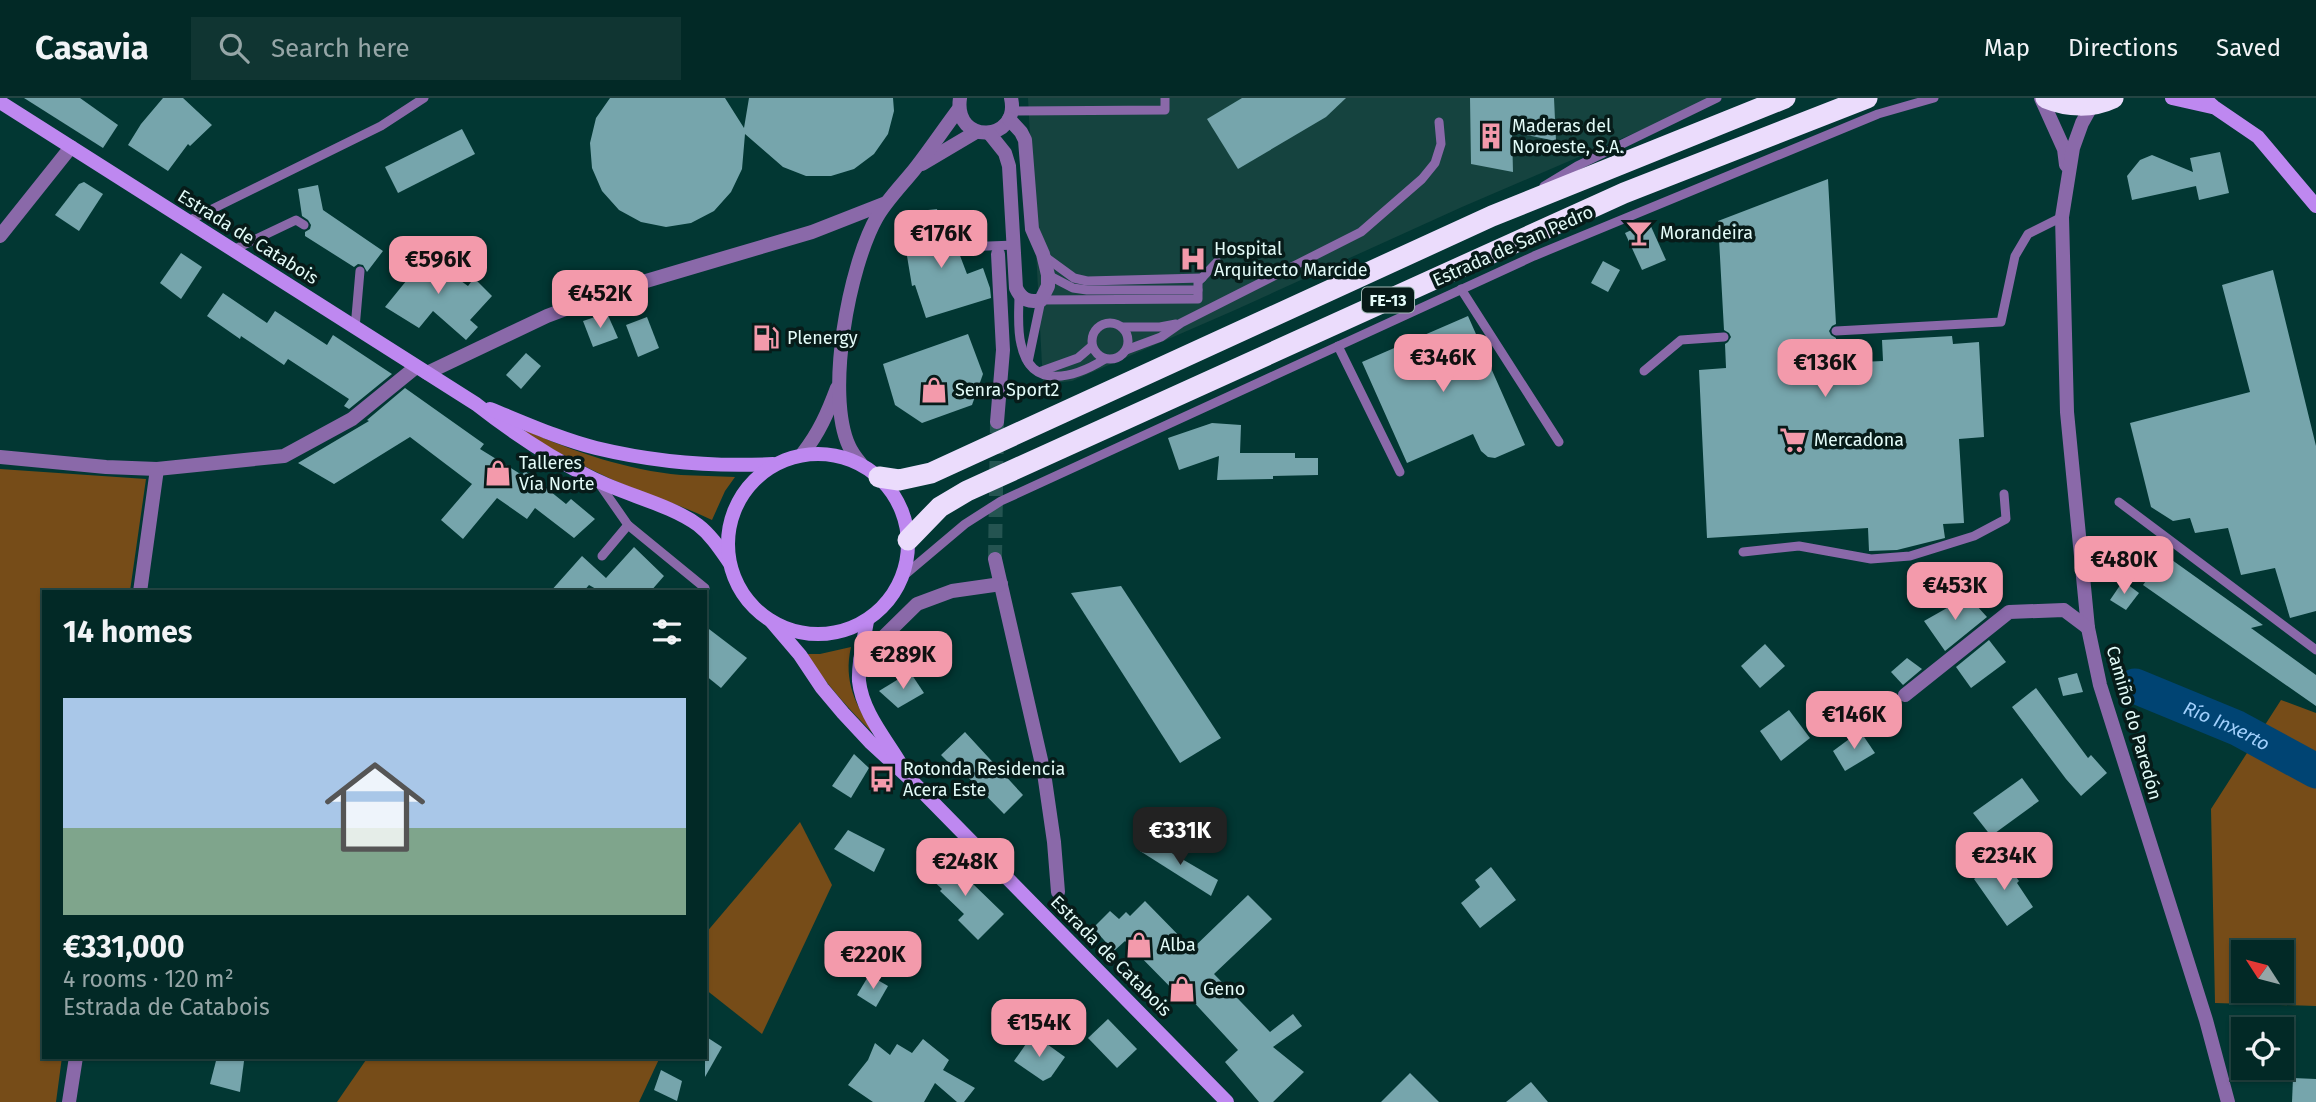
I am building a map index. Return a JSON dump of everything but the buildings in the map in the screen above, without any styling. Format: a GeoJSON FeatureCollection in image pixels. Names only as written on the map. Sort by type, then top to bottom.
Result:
{"type":"FeatureCollection","features":[{"type":"Feature","properties":{"kind":"highway","name":"FE-13"},"geometry":{"type":"LineString","coordinates":[[889,478],[930,473],[1492,216],[1785,98]]}},
{"type":"Feature","properties":{"kind":"highway","name":"FE-13"},"geometry":{"type":"LineString","coordinates":[[915,532],[940,507],[967,491],[1624,193],[1867,98]]}},
{"type":"Feature","properties":{"kind":"highway"},"geometry":{"type":"LineString","coordinates":[[2046,98],[2060,104],[2092,105],[2113,98]]}},
{"type":"Feature","properties":{"kind":"main road"},"geometry":{"type":"LineString","coordinates":[[2172,98],[2209,103],[2258,137],[2316,206]]}},
{"type":"Feature","properties":{"kind":"main road","name":"Estrada de Catabois"},"geometry":{"type":"LineString","coordinates":[[0,102],[476,404],[509,431],[597,481],[698,525],[711,537],[729,562]]}},
{"type":"Feature","properties":{"kind":"main road","name":"Estrada de Catabois"},"geometry":{"type":"LineString","coordinates":[[476,404],[561,437],[637,457],[740,466],[778,463]]}},
{"type":"Feature","properties":{"kind":"main road","name":"Estrada de Catabois"},"geometry":{"type":"LineString","coordinates":[[861,464],[833,454],[803,453],[764,471],[746,489],[733,512],[727,537],[729,562],[737,586],[752,606],[771,621],[800,655],[822,688],[870,742],[908,776],[1227,1102]]}},
{"type":"Feature","properties":{"kind":"main road"},"geometry":{"type":"LineString","coordinates":[[861,464],[889,478],[900,506],[915,532],[901,578],[885,603],[867,621]]}},
{"type":"Feature","properties":{"kind":"main road","name":"Estrada de Catabois"},"geometry":{"type":"LineString","coordinates":[[771,621],[793,631],[816,634],[840,631],[867,621]]}},
{"type":"Feature","properties":{"kind":"main road","name":"Estrada de Catabois"},"geometry":{"type":"LineString","coordinates":[[867,621],[859,681],[869,713],[908,776]]}},
{"type":"Feature","properties":{"kind":"street"},"geometry":{"type":"LineString","coordinates":[[2041,98],[2064,149],[2068,175]]}},
{"type":"Feature","properties":{"kind":"street"},"geometry":{"type":"LineString","coordinates":[[959,104],[962,119],[969,128],[983,133],[1005,153],[1009,166],[1016,288],[1019,295],[1034,301],[1041,300],[1048,286],[1048,275],[1030,219],[1025,140],[1011,110]]}},
{"type":"Feature","properties":{"kind":"street"},"geometry":{"type":"LineString","coordinates":[[861,464],[849,446],[839,400],[847,309],[857,265],[886,203],[915,169],[959,104]]}},
{"type":"Feature","properties":{"kind":"street","name":"Camiño do Paredón"},"geometry":{"type":"LineString","coordinates":[[2092,105],[2077,135],[2062,217],[2067,412],[2088,628],[2100,685],[2206,1020],[2228,1102]]}},
{"type":"Feature","properties":{"kind":"street"},"geometry":{"type":"LineString","coordinates":[[915,169],[983,133],[1003,127],[1011,110]]}},
{"type":"Feature","properties":{"kind":"street"},"geometry":{"type":"LineString","coordinates":[[0,236],[71,147]]}},
{"type":"Feature","properties":{"kind":"street"},"geometry":{"type":"LineString","coordinates":[[0,457],[157,469],[284,456],[352,419],[422,370],[547,316],[607,294],[812,232],[886,203]]}},
{"type":"Feature","properties":{"kind":"street"},"geometry":{"type":"LineString","coordinates":[[997,422],[1003,350],[998,254]]}},
{"type":"Feature","properties":{"kind":"street"},"geometry":{"type":"LineString","coordinates":[[803,453],[825,421],[840,380]]}},
{"type":"Feature","properties":{"kind":"street"},"geometry":{"type":"LineString","coordinates":[[140,590],[157,469]]}},
{"type":"Feature","properties":{"kind":"street"},"geometry":{"type":"LineString","coordinates":[[995,559],[1044,773],[1058,892]]}},
{"type":"Feature","properties":{"kind":"street"},"geometry":{"type":"LineString","coordinates":[[860,660],[917,604],[952,591],[1001,584]]}},
{"type":"Feature","properties":{"kind":"street"},"geometry":{"type":"LineString","coordinates":[[1905,695],[2009,612],[2064,610],[2088,628]]}},
{"type":"Feature","properties":{"kind":"street"},"geometry":{"type":"LineString","coordinates":[[69,1102],[76,1059]]}},
{"type":"Feature","properties":{"kind":"lane"},"geometry":{"type":"LineString","coordinates":[[188,221],[381,126],[424,98]]}},
{"type":"Feature","properties":{"kind":"lane"},"geometry":{"type":"LineString","coordinates":[[1011,110],[1165,110],[1165,98]]}},
{"type":"Feature","properties":{"kind":"lane"},"geometry":{"type":"LineString","coordinates":[[1492,216],[1577,166],[1717,98]]}},
{"type":"Feature","properties":{"kind":"lane","name":"Estrada de San Pedro"},"geometry":{"type":"LineString","coordinates":[[901,578],[965,524],[1001,501],[1534,256],[1878,114],[1934,98]]}},
{"type":"Feature","properties":{"kind":"lane"},"geometry":{"type":"LineString","coordinates":[[1019,295],[1021,344],[1028,362],[1039,372],[1060,377],[1072,376],[1105,359],[1117,358],[1126,350],[1161,337],[1236,293],[1361,232],[1422,179],[1435,163],[1441,144],[1438,122]]}},
{"type":"Feature","properties":{"kind":"lane"},"geometry":{"type":"LineString","coordinates":[[1836,331],[2001,322],[2015,256],[2028,234],[2062,217]]}},
{"type":"Feature","properties":{"kind":"lane"},"geometry":{"type":"LineString","coordinates":[[233,250],[296,220],[304,225]]}},
{"type":"Feature","properties":{"kind":"lane"},"geometry":{"type":"LineString","coordinates":[[962,238],[962,247],[1015,245]]}},
{"type":"Feature","properties":{"kind":"lane"},"geometry":{"type":"LineString","coordinates":[[1043,254],[1074,278],[1087,281],[1202,278]]}},
{"type":"Feature","properties":{"kind":"lane"},"geometry":{"type":"LineString","coordinates":[[1198,295],[1198,282],[1217,262]]}},
{"type":"Feature","properties":{"kind":"lane"},"geometry":{"type":"LineString","coordinates":[[355,328],[360,271]]}},
{"type":"Feature","properties":{"kind":"lane"},"geometry":{"type":"LineString","coordinates":[[1048,275],[1073,288],[1087,290],[1198,295]]}},
{"type":"Feature","properties":{"kind":"lane"},"geometry":{"type":"LineString","coordinates":[[1461,289],[1559,442]]}},
{"type":"Feature","properties":{"kind":"lane"},"geometry":{"type":"LineString","coordinates":[[1028,362],[1041,300],[1198,295]]}},
{"type":"Feature","properties":{"kind":"lane"},"geometry":{"type":"LineString","coordinates":[[1105,359],[1092,346],[1093,335],[1100,325],[1112,322],[1123,327],[1160,327],[1181,323]]}},
{"type":"Feature","properties":{"kind":"lane"},"geometry":{"type":"LineString","coordinates":[[1123,327],[1129,338],[1126,350]]}},
{"type":"Feature","properties":{"kind":"lane"},"geometry":{"type":"LineString","coordinates":[[1644,371],[1681,340],[1724,338]]}},
{"type":"Feature","properties":{"kind":"lane"},"geometry":{"type":"LineString","coordinates":[[1039,372],[1078,358],[1092,346]]}},
{"type":"Feature","properties":{"kind":"lane"},"geometry":{"type":"LineString","coordinates":[[1338,346],[1401,472]]}},
{"type":"Feature","properties":{"kind":"lane"},"geometry":{"type":"LineString","coordinates":[[597,481],[628,525],[705,588]]}},
{"type":"Feature","properties":{"kind":"lane"},"geometry":{"type":"LineString","coordinates":[[1743,552],[1799,546],[1871,559],[1910,556],[1974,536],[2006,519],[2004,495]]}},
{"type":"Feature","properties":{"kind":"lane"},"geometry":{"type":"LineString","coordinates":[[2119,502],[2316,650]]}},
{"type":"Feature","properties":{"kind":"lane"},"geometry":{"type":"LineString","coordinates":[[602,556],[628,525]]}},
{"type":"Feature","properties":{"kind":"shaded area","name":"Hospital Arquitecto Marcide"},"geometry":{"type":"Polygon","coordinates":[[[1028,98],[1708,98],[1681,113],[1462,207],[1072,381],[1043,384],[1028,98]]]}},
{"type":"Feature","properties":{"kind":"shaded area"},"geometry":{"type":"Polygon","coordinates":[[[525,430],[582,453],[641,469],[681,475],[735,477],[725,491],[712,520],[600,474],[523,433],[525,430]]]}},
{"type":"Feature","properties":{"kind":"shaded area"},"geometry":{"type":"Polygon","coordinates":[[[0,469],[146,479],[130,590],[42,590],[42,1059],[62,1059],[56,1102],[0,1102],[0,469]]]}},
{"type":"Feature","properties":{"kind":"shaded area"},"geometry":{"type":"Polygon","coordinates":[[[851,647],[850,682],[874,734],[838,696],[806,654],[820,654],[851,647]]]}},
{"type":"Feature","properties":{"kind":"shaded area"},"geometry":{"type":"Polygon","coordinates":[[[2281,700],[2316,713],[2316,1006],[2215,1003],[2211,809],[2281,700]]]}},
{"type":"Feature","properties":{"kind":"shaded area"},"geometry":{"type":"Polygon","coordinates":[[[800,822],[832,885],[762,1034],[707,991],[707,932],[800,822]]]}},
{"type":"Feature","properties":{"kind":"shaded area"},"geometry":{"type":"Polygon","coordinates":[[[367,1059],[659,1059],[639,1102],[337,1102],[367,1059]]]}},
{"type":"Feature","properties":{"kind":"waterway","name":"Río Inxerto"},"geometry":{"type":"LineString","coordinates":[[2135,686],[2237,728],[2316,771]]}},
{"type":"Feature","properties":{"kind":"tunnel"},"geometry":{"type":"LineString","coordinates":[[995,559],[997,422]]}},
{"type":"Feature","properties":{"kind":"place","name":"Maderas del Noroeste, S.A."},"geometry":{"type":"Point","coordinates":[1491,136]}},
{"type":"Feature","properties":{"kind":"place","name":"Morandeira"},"geometry":{"type":"Point","coordinates":[1639,233]}},
{"type":"Feature","properties":{"kind":"place","name":"Hospital Arquitecto Marcide"},"geometry":{"type":"Point","coordinates":[1193,259]}},
{"type":"Feature","properties":{"kind":"place","name":"Plenergy"},"geometry":{"type":"Point","coordinates":[766,338]}},
{"type":"Feature","properties":{"kind":"place","name":"Senra Sport2"},"geometry":{"type":"Point","coordinates":[934,390]}},
{"type":"Feature","properties":{"kind":"place","name":"Mercadona"},"geometry":{"type":"Point","coordinates":[1793,440]}},
{"type":"Feature","properties":{"kind":"place","name":"Talleres Vía Norte"},"geometry":{"type":"Point","coordinates":[498,473]}},
{"type":"Feature","properties":{"kind":"place","name":"Rotonda Residencia Acera Este"},"geometry":{"type":"Point","coordinates":[882,779]}},
{"type":"Feature","properties":{"kind":"place","name":"Alba"},"geometry":{"type":"Point","coordinates":[1139,945]}},
{"type":"Feature","properties":{"kind":"place","name":"Geno"},"geometry":{"type":"Point","coordinates":[1182,989]}}]}
